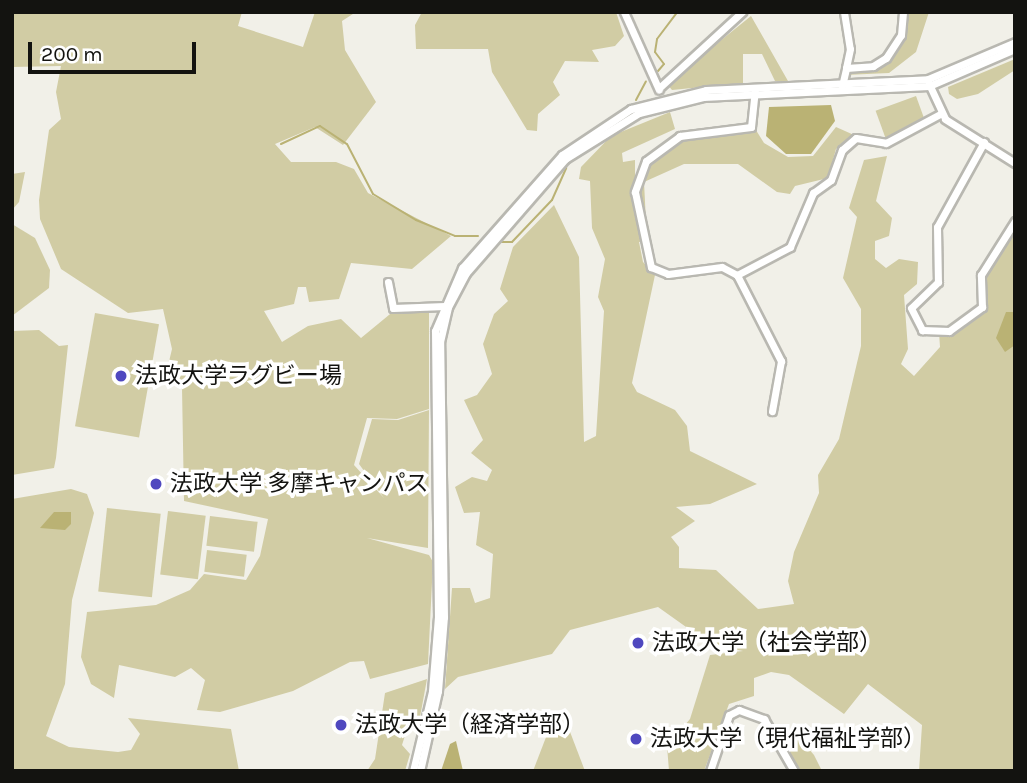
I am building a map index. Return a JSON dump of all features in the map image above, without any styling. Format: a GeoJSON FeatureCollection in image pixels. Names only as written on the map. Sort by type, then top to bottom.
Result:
{"type":"FeatureCollection","features":[{"type":"Feature","properties":{"kind":"street"},"geometry":{"type":"LineString","coordinates":[[624,12],[659,88],[662,102]]}},
{"type":"Feature","properties":{"kind":"street"},"geometry":{"type":"LineString","coordinates":[[659,88],[742,12]]}},
{"type":"Feature","properties":{"kind":"street"},"geometry":{"type":"LineString","coordinates":[[842,88],[850,49],[844,12]]}},
{"type":"Feature","properties":{"kind":"street"},"geometry":{"type":"LineString","coordinates":[[846,68],[873,66],[886,58],[901,35],[902,12]]}},
{"type":"Feature","properties":{"kind":"street"},"geometry":{"type":"LineString","coordinates":[[928,83],[1015,42]]}},
{"type":"Feature","properties":{"kind":"street"},"geometry":{"type":"LineString","coordinates":[[419,771],[439,659],[434,342],[444,306],[463,268],[562,155],[607,121],[662,102],[755,91],[928,83],[1015,49]]}},
{"type":"Feature","properties":{"kind":"street"},"geometry":{"type":"LineString","coordinates":[[928,83],[940,114],[1015,163]]}},
{"type":"Feature","properties":{"kind":"street"},"geometry":{"type":"LineString","coordinates":[[755,91],[751,127],[687,133],[646,161],[635,186],[651,267],[668,274],[722,267],[737,275],[781,361],[772,411]]}},
{"type":"Feature","properties":{"kind":"street"},"geometry":{"type":"LineString","coordinates":[[737,275],[790,247],[813,193],[831,180],[842,150],[856,138],[886,143],[940,114]]}},
{"type":"Feature","properties":{"kind":"street"},"geometry":{"type":"LineString","coordinates":[[984,142],[937,227],[938,282],[911,308],[922,330],[949,331],[982,307],[981,275],[1015,221]]}},
{"type":"Feature","properties":{"kind":"street"},"geometry":{"type":"LineString","coordinates":[[388,282],[393,308],[444,306]]}},
{"type":"Feature","properties":{"kind":"street"},"geometry":{"type":"LineString","coordinates":[[413,771],[439,659]]}},
{"type":"Feature","properties":{"kind":"street"},"geometry":{"type":"LineString","coordinates":[[710,771],[729,715],[741,710],[764,719],[794,771]]}},
{"type":"Feature","properties":{"kind":"shaded area"},"geometry":{"type":"Polygon","coordinates":[[[12,12],[242,12],[238,26],[303,47],[315,12],[356,12],[342,21],[345,50],[376,102],[343,145],[315,127],[275,144],[291,162],[336,162],[354,169],[368,193],[451,236],[412,269],[351,263],[339,299],[309,302],[306,287],[298,287],[294,304],[264,311],[282,342],[308,326],[341,319],[361,338],[395,310],[429,312],[429,409],[397,419],[367,418],[354,465],[384,498],[359,464],[372,419],[398,420],[429,410],[428,548],[367,538],[429,555],[433,562],[428,664],[370,679],[364,661],[350,662],[293,691],[220,712],[197,710],[205,680],[191,668],[175,677],[119,665],[114,698],[91,684],[81,657],[87,612],[156,605],[190,590],[204,574],[246,580],[260,556],[268,519],[184,501],[182,388],[166,374],[172,349],[163,309],[128,313],[61,269],[40,219],[39,200],[49,130],[61,119],[56,92],[61,66],[12,67],[12,12]]]}},
{"type":"Feature","properties":{"kind":"shaded area"},"geometry":{"type":"Polygon","coordinates":[[[422,12],[616,12],[624,36],[615,46],[592,50],[599,62],[565,61],[553,82],[560,95],[538,114],[537,131],[527,130],[492,72],[488,49],[416,49],[415,25],[422,12]]]}},
{"type":"Feature","properties":{"kind":"shaded area"},"geometry":{"type":"Polygon","coordinates":[[[905,12],[929,12],[916,52],[889,73],[845,75],[877,67],[904,34],[905,12]]]}},
{"type":"Feature","properties":{"kind":"shaded area"},"geometry":{"type":"Polygon","coordinates":[[[751,16],[788,81],[775,81],[762,54],[743,54],[743,83],[672,90],[667,84],[751,16]]]}},
{"type":"Feature","properties":{"kind":"shaded area"},"geometry":{"type":"Polygon","coordinates":[[[1015,59],[1015,70],[978,94],[957,99],[949,94],[948,87],[1015,59]]]}},
{"type":"Feature","properties":{"kind":"shaded area"},"geometry":{"type":"Polygon","coordinates":[[[916,96],[926,124],[886,139],[876,111],[916,96]]]}},
{"type":"Feature","properties":{"kind":"shaded area"},"geometry":{"type":"Polygon","coordinates":[[[831,105],[835,121],[811,154],[786,154],[766,136],[769,107],[831,105]]]}},
{"type":"Feature","properties":{"kind":"shaded area"},"geometry":{"type":"Polygon","coordinates":[[[670,112],[675,129],[622,153],[623,162],[635,160],[635,175],[643,176],[654,159],[695,132],[754,127],[764,143],[788,157],[813,156],[836,127],[854,135],[836,149],[828,178],[795,186],[790,194],[777,192],[738,164],[684,164],[644,182],[647,241],[639,242],[643,262],[655,275],[632,383],[637,392],[675,410],[687,426],[690,451],[757,484],[710,504],[676,507],[695,521],[671,537],[679,547],[679,568],[716,570],[758,609],[794,604],[788,581],[794,552],[819,493],[818,475],[839,439],[861,346],[861,309],[843,278],[857,217],[849,208],[864,160],[887,156],[876,201],[892,218],[889,236],[875,241],[875,259],[886,268],[899,259],[918,262],[917,284],[904,295],[908,349],[901,364],[914,376],[940,347],[939,332],[985,309],[983,278],[1015,226],[1015,771],[919,771],[922,725],[868,684],[844,714],[789,675],[771,672],[754,678],[754,696],[729,704],[704,771],[669,771],[667,746],[690,719],[710,655],[743,651],[710,644],[658,607],[570,630],[552,654],[458,677],[445,689],[452,588],[470,588],[475,603],[490,598],[493,554],[476,545],[480,512],[464,513],[455,487],[472,477],[487,481],[492,470],[471,453],[483,440],[464,400],[477,395],[492,374],[483,344],[494,314],[508,301],[500,289],[513,247],[554,205],[579,257],[584,442],[596,436],[604,311],[598,297],[605,259],[592,228],[590,181],[579,179],[581,167],[611,136],[670,112]]]}},
{"type":"Feature","properties":{"kind":"shaded area"},"geometry":{"type":"Polygon","coordinates":[[[25,172],[19,202],[12,210],[12,174],[25,172]]]}},
{"type":"Feature","properties":{"kind":"shaded area"},"geometry":{"type":"Polygon","coordinates":[[[12,224],[35,238],[50,270],[49,288],[12,316],[12,224]]]}},
{"type":"Feature","properties":{"kind":"shaded area"},"geometry":{"type":"Polygon","coordinates":[[[1006,312],[1015,312],[1015,345],[1005,352],[996,338],[1006,312]]]}},
{"type":"Feature","properties":{"kind":"shaded area","name":"法政大学ラグビー場"},"geometry":{"type":"Polygon","coordinates":[[[95,313],[159,324],[139,438],[75,426],[95,313]]]}},
{"type":"Feature","properties":{"kind":"shaded area"},"geometry":{"type":"Polygon","coordinates":[[[39,330],[59,346],[68,345],[56,458],[54,468],[12,475],[12,331],[39,330]]]}},
{"type":"Feature","properties":{"kind":"shaded area"},"geometry":{"type":"Polygon","coordinates":[[[71,489],[87,494],[94,513],[72,600],[65,684],[46,736],[69,747],[118,752],[131,750],[140,734],[128,718],[231,729],[239,771],[12,771],[12,499],[71,489]]]}},
{"type":"Feature","properties":{"kind":"shaded area"},"geometry":{"type":"Polygon","coordinates":[[[107,508],[161,514],[152,597],[98,592],[107,508]]]}},
{"type":"Feature","properties":{"kind":"shaded area"},"geometry":{"type":"Polygon","coordinates":[[[168,511],[206,516],[198,579],[160,575],[168,511]]]}},
{"type":"Feature","properties":{"kind":"shaded area"},"geometry":{"type":"Polygon","coordinates":[[[54,512],[71,512],[71,524],[65,530],[40,528],[54,512]]]}},
{"type":"Feature","properties":{"kind":"shaded area"},"geometry":{"type":"Polygon","coordinates":[[[210,516],[258,522],[254,552],[206,546],[210,516]]]}},
{"type":"Feature","properties":{"kind":"shaded area"},"geometry":{"type":"Polygon","coordinates":[[[207,550],[247,555],[244,577],[204,572],[207,550]]]}},
{"type":"Feature","properties":{"kind":"shaded area"},"geometry":{"type":"Polygon","coordinates":[[[427,679],[420,717],[409,723],[402,745],[410,754],[405,771],[367,771],[375,759],[385,693],[427,679]]]}},
{"type":"Feature","properties":{"kind":"shaded area"},"geometry":{"type":"Polygon","coordinates":[[[567,724],[585,771],[533,771],[548,732],[567,724]]]}},
{"type":"Feature","properties":{"kind":"shaded area"},"geometry":{"type":"Polygon","coordinates":[[[800,739],[814,755],[822,771],[801,771],[786,747],[800,739]]]}},
{"type":"Feature","properties":{"kind":"shaded area"},"geometry":{"type":"Polygon","coordinates":[[[456,741],[463,771],[441,771],[450,744],[456,741]]]}},
{"type":"Feature","properties":{"kind":"waterway"},"geometry":{"type":"LineString","coordinates":[[658,71],[664,64],[655,52],[657,39],[677,12]]}},
{"type":"Feature","properties":{"kind":"waterway"},"geometry":{"type":"LineString","coordinates":[[636,100],[646,81]]}},
{"type":"Feature","properties":{"kind":"waterway"},"geometry":{"type":"LineString","coordinates":[[281,144],[320,126],[347,144],[373,194],[416,220],[455,236],[478,236]]}},
{"type":"Feature","properties":{"kind":"waterway"},"geometry":{"type":"LineString","coordinates":[[501,242],[512,242],[552,200],[566,168]]}},
{"type":"Feature","properties":{"kind":"place","name":"法政大学ラグビー場"},"geometry":{"type":"Point","coordinates":[121,376]}},
{"type":"Feature","properties":{"kind":"place","name":"法政大学 多摩キャンパス"},"geometry":{"type":"Point","coordinates":[156,484]}},
{"type":"Feature","properties":{"kind":"place","name":"法政大学（社会学部）"},"geometry":{"type":"Point","coordinates":[638,643]}},
{"type":"Feature","properties":{"kind":"place","name":"法政大学（経済学部）"},"geometry":{"type":"Point","coordinates":[341,725]}},
{"type":"Feature","properties":{"kind":"place","name":"法政大学（現代福祉学部）"},"geometry":{"type":"Point","coordinates":[636,739]}}]}
